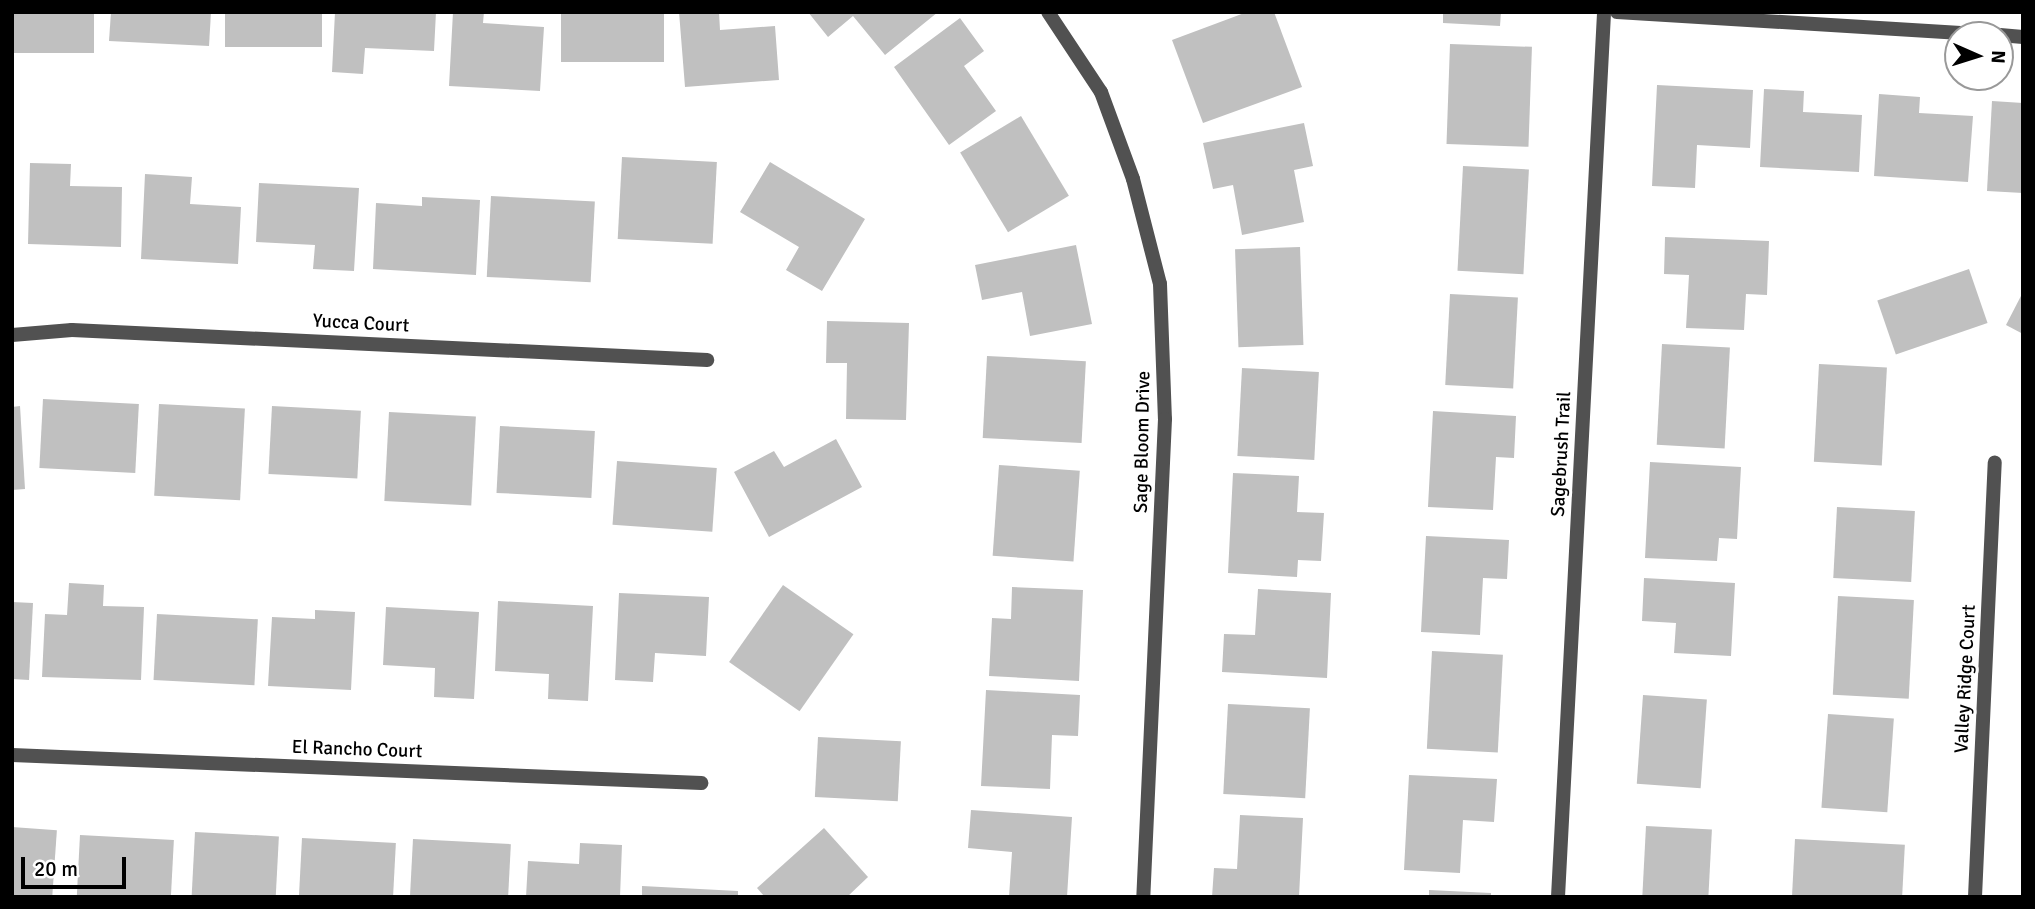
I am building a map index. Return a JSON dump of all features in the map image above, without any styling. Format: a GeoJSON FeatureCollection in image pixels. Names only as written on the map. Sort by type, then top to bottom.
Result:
{"type":"FeatureCollection","features":[{"type":"Feature","properties":{"kind":"street","name":"Sage Bloom Drive"},"geometry":{"type":"LineString","coordinates":[[1048,12],[1101,92],[1133,179],[1160,284],[1166,419],[1143,897]]}},
{"type":"Feature","properties":{"kind":"street","name":"Sagebrush Trail"},"geometry":{"type":"LineString","coordinates":[[1558,897],[1604,12]]}},
{"type":"Feature","properties":{"kind":"street"},"geometry":{"type":"LineString","coordinates":[[1618,12],[1944,32]]}},
{"type":"Feature","properties":{"kind":"street","name":"Yucca Court"},"geometry":{"type":"LineString","coordinates":[[12,335],[72,330],[707,360]]}},
{"type":"Feature","properties":{"kind":"street","name":"Valley Ridge Court"},"geometry":{"type":"LineString","coordinates":[[1975,897],[1995,462]]}},
{"type":"Feature","properties":{"kind":"street","name":"El Rancho Court"},"geometry":{"type":"LineString","coordinates":[[12,755],[701,783]]}},
{"type":"Feature","properties":{"kind":"building"},"geometry":{"type":"Polygon","coordinates":[[[12,12],[94,12],[94,53],[12,53],[12,12]]]}},
{"type":"Feature","properties":{"kind":"building"},"geometry":{"type":"Polygon","coordinates":[[[111,12],[211,12],[209,46],[109,41],[111,12]]]}},
{"type":"Feature","properties":{"kind":"building"},"geometry":{"type":"Polygon","coordinates":[[[225,12],[322,12],[322,47],[225,47],[225,12]]]}},
{"type":"Feature","properties":{"kind":"building"},"geometry":{"type":"Polygon","coordinates":[[[335,12],[436,12],[434,51],[365,48],[363,74],[332,72],[335,12]]]}},
{"type":"Feature","properties":{"kind":"building"},"geometry":{"type":"Polygon","coordinates":[[[453,12],[484,12],[483,23],[544,27],[540,91],[449,86],[453,12]]]}},
{"type":"Feature","properties":{"kind":"building"},"geometry":{"type":"Polygon","coordinates":[[[561,12],[664,12],[664,62],[561,62],[561,12]]]}},
{"type":"Feature","properties":{"kind":"building"},"geometry":{"type":"Polygon","coordinates":[[[679,12],[719,12],[720,30],[775,26],[779,80],[685,87],[679,12]]]}},
{"type":"Feature","properties":{"kind":"building"},"geometry":{"type":"Polygon","coordinates":[[[808,12],[938,12],[885,55],[853,16],[828,37],[808,12]]]}},
{"type":"Feature","properties":{"kind":"building"},"geometry":{"type":"Polygon","coordinates":[[[1247,12],[1274,12],[1302,87],[1203,123],[1172,40],[1247,12]]]}},
{"type":"Feature","properties":{"kind":"building"},"geometry":{"type":"Polygon","coordinates":[[[1443,12],[1501,12],[1500,26],[1443,23],[1443,12]]]}},
{"type":"Feature","properties":{"kind":"building"},"geometry":{"type":"Polygon","coordinates":[[[960,18],[984,51],[964,66],[996,111],[949,145],[894,67],[960,18]]]}},
{"type":"Feature","properties":{"kind":"building"},"geometry":{"type":"Polygon","coordinates":[[[1450,44],[1532,47],[1528,147],[1447,144],[1450,44]]]}},
{"type":"Feature","properties":{"kind":"building"},"geometry":{"type":"Polygon","coordinates":[[[1657,85],[1753,90],[1750,148],[1697,145],[1695,188],[1652,186],[1657,85]]]}},
{"type":"Feature","properties":{"kind":"building"},"geometry":{"type":"Polygon","coordinates":[[[1764,89],[1804,91],[1803,112],[1862,115],[1859,172],[1760,167],[1764,89]]]}},
{"type":"Feature","properties":{"kind":"building"},"geometry":{"type":"Polygon","coordinates":[[[1879,94],[1920,97],[1919,113],[1973,116],[1968,182],[1874,176],[1879,94]]]}},
{"type":"Feature","properties":{"kind":"building"},"geometry":{"type":"Polygon","coordinates":[[[1992,101],[2023,103],[2023,193],[1987,191],[1992,101]]]}},
{"type":"Feature","properties":{"kind":"building"},"geometry":{"type":"Polygon","coordinates":[[[1021,116],[1069,196],[1008,232],[960,153],[1021,116]]]}},
{"type":"Feature","properties":{"kind":"building"},"geometry":{"type":"Polygon","coordinates":[[[1304,123],[1313,166],[1294,170],[1304,222],[1242,235],[1233,185],[1213,189],[1203,143],[1304,123]]]}},
{"type":"Feature","properties":{"kind":"building"},"geometry":{"type":"Polygon","coordinates":[[[622,157],[717,162],[713,244],[618,239],[622,157]]]}},
{"type":"Feature","properties":{"kind":"building"},"geometry":{"type":"Polygon","coordinates":[[[770,162],[865,219],[822,291],[786,270],[799,247],[740,212],[770,162]]]}},
{"type":"Feature","properties":{"kind":"building"},"geometry":{"type":"Polygon","coordinates":[[[30,163],[71,164],[70,186],[122,187],[121,247],[28,244],[30,163]]]}},
{"type":"Feature","properties":{"kind":"building"},"geometry":{"type":"Polygon","coordinates":[[[1463,166],[1529,169],[1523,274],[1458,271],[1463,166]]]}},
{"type":"Feature","properties":{"kind":"building"},"geometry":{"type":"Polygon","coordinates":[[[145,174],[192,177],[190,204],[241,207],[238,264],[141,259],[145,174]]]}},
{"type":"Feature","properties":{"kind":"building"},"geometry":{"type":"Polygon","coordinates":[[[259,183],[359,188],[354,271],[313,269],[315,245],[256,242],[259,183]]]}},
{"type":"Feature","properties":{"kind":"building"},"geometry":{"type":"Polygon","coordinates":[[[491,196],[595,201],[591,282],[487,277],[491,196]]]}},
{"type":"Feature","properties":{"kind":"building"},"geometry":{"type":"Polygon","coordinates":[[[422,197],[480,200],[476,275],[373,269],[376,203],[422,206],[422,197]]]}},
{"type":"Feature","properties":{"kind":"building"},"geometry":{"type":"Polygon","coordinates":[[[1665,237],[1769,241],[1767,295],[1746,294],[1744,330],[1686,328],[1689,275],[1664,274],[1665,237]]]}},
{"type":"Feature","properties":{"kind":"building"},"geometry":{"type":"Polygon","coordinates":[[[1076,245],[1092,324],[1030,336],[1022,292],[982,300],[975,265],[1076,245]]]}},
{"type":"Feature","properties":{"kind":"building"},"geometry":{"type":"Polygon","coordinates":[[[1300,247],[1303,345],[1238,347],[1235,249],[1300,247]]]}},
{"type":"Feature","properties":{"kind":"building"},"geometry":{"type":"Polygon","coordinates":[[[1969,269],[1988,323],[1896,354],[1877,301],[1969,269]]]}},
{"type":"Feature","properties":{"kind":"building"},"geometry":{"type":"Polygon","coordinates":[[[2023,292],[2023,334],[2006,325],[2023,292]]]}},
{"type":"Feature","properties":{"kind":"building"},"geometry":{"type":"Polygon","coordinates":[[[1450,294],[1518,298],[1513,388],[1445,385],[1450,294]]]}},
{"type":"Feature","properties":{"kind":"building"},"geometry":{"type":"Polygon","coordinates":[[[827,321],[909,323],[906,420],[846,419],[847,363],[826,363],[827,321]]]}},
{"type":"Feature","properties":{"kind":"building"},"geometry":{"type":"Polygon","coordinates":[[[1662,344],[1730,348],[1725,448],[1657,445],[1662,344]]]}},
{"type":"Feature","properties":{"kind":"building"},"geometry":{"type":"Polygon","coordinates":[[[987,356],[1086,361],[1082,443],[983,438],[987,356]]]}},
{"type":"Feature","properties":{"kind":"building"},"geometry":{"type":"Polygon","coordinates":[[[1819,364],[1887,368],[1882,465],[1814,462],[1819,364]]]}},
{"type":"Feature","properties":{"kind":"building"},"geometry":{"type":"Polygon","coordinates":[[[1242,368],[1319,372],[1314,460],[1237,456],[1242,368]]]}},
{"type":"Feature","properties":{"kind":"building"},"geometry":{"type":"Polygon","coordinates":[[[43,399],[139,404],[135,473],[39,468],[43,399]]]}},
{"type":"Feature","properties":{"kind":"building"},"geometry":{"type":"Polygon","coordinates":[[[159,404],[245,409],[240,500],[154,496],[159,404]]]}},
{"type":"Feature","properties":{"kind":"building"},"geometry":{"type":"Polygon","coordinates":[[[20,406],[25,489],[12,490],[12,407],[20,406]]]}},
{"type":"Feature","properties":{"kind":"building"},"geometry":{"type":"Polygon","coordinates":[[[272,406],[361,411],[357,479],[268,474],[272,406]]]}},
{"type":"Feature","properties":{"kind":"building"},"geometry":{"type":"Polygon","coordinates":[[[1433,411],[1516,416],[1514,458],[1496,457],[1493,510],[1428,507],[1433,411]]]}},
{"type":"Feature","properties":{"kind":"building"},"geometry":{"type":"Polygon","coordinates":[[[389,412],[476,417],[471,505],[384,501],[389,412]]]}},
{"type":"Feature","properties":{"kind":"building"},"geometry":{"type":"Polygon","coordinates":[[[500,426],[595,431],[591,498],[496,493],[500,426]]]}},
{"type":"Feature","properties":{"kind":"building"},"geometry":{"type":"Polygon","coordinates":[[[836,439],[862,487],[769,537],[734,472],[774,451],[784,467],[836,439]]]}},
{"type":"Feature","properties":{"kind":"building"},"geometry":{"type":"Polygon","coordinates":[[[617,461],[717,468],[712,532],[613,525],[617,461]]]}},
{"type":"Feature","properties":{"kind":"building"},"geometry":{"type":"Polygon","coordinates":[[[1650,462],[1741,467],[1737,539],[1719,538],[1717,561],[1645,558],[1650,462]]]}},
{"type":"Feature","properties":{"kind":"building"},"geometry":{"type":"Polygon","coordinates":[[[999,465],[1080,471],[1073,561],[993,556],[999,465]]]}},
{"type":"Feature","properties":{"kind":"building"},"geometry":{"type":"Polygon","coordinates":[[[1233,473],[1299,476],[1297,512],[1324,513],[1321,561],[1298,560],[1297,577],[1228,573],[1233,473]]]}},
{"type":"Feature","properties":{"kind":"building"},"geometry":{"type":"Polygon","coordinates":[[[1837,507],[1915,511],[1911,582],[1833,578],[1837,507]]]}},
{"type":"Feature","properties":{"kind":"building"},"geometry":{"type":"Polygon","coordinates":[[[1426,536],[1509,540],[1507,579],[1483,578],[1480,635],[1421,632],[1426,536]]]}},
{"type":"Feature","properties":{"kind":"building"},"geometry":{"type":"Polygon","coordinates":[[[1644,578],[1735,583],[1731,656],[1674,653],[1676,623],[1642,621],[1644,578]]]}},
{"type":"Feature","properties":{"kind":"building"},"geometry":{"type":"Polygon","coordinates":[[[69,583],[104,585],[103,606],[144,607],[141,680],[42,677],[45,614],[67,615],[69,583]]]}},
{"type":"Feature","properties":{"kind":"building"},"geometry":{"type":"Polygon","coordinates":[[[783,585],[853,634],[800,711],[729,662],[783,585]]]}},
{"type":"Feature","properties":{"kind":"building"},"geometry":{"type":"Polygon","coordinates":[[[1012,587],[1083,590],[1079,681],[989,676],[992,618],[1011,619],[1012,587]]]}},
{"type":"Feature","properties":{"kind":"building"},"geometry":{"type":"Polygon","coordinates":[[[1258,589],[1331,593],[1327,678],[1222,672],[1224,634],[1255,635],[1258,589]]]}},
{"type":"Feature","properties":{"kind":"building"},"geometry":{"type":"Polygon","coordinates":[[[619,593],[709,597],[706,656],[655,653],[653,682],[615,680],[619,593]]]}},
{"type":"Feature","properties":{"kind":"building"},"geometry":{"type":"Polygon","coordinates":[[[1838,596],[1914,600],[1909,699],[1833,695],[1838,596]]]}},
{"type":"Feature","properties":{"kind":"building"},"geometry":{"type":"Polygon","coordinates":[[[498,601],[593,606],[588,701],[548,699],[549,674],[495,671],[498,601]]]}},
{"type":"Feature","properties":{"kind":"building"},"geometry":{"type":"Polygon","coordinates":[[[12,602],[33,603],[29,680],[12,679],[12,602]]]}},
{"type":"Feature","properties":{"kind":"building"},"geometry":{"type":"Polygon","coordinates":[[[386,607],[479,612],[474,699],[434,697],[435,668],[383,665],[386,607]]]}},
{"type":"Feature","properties":{"kind":"building"},"geometry":{"type":"Polygon","coordinates":[[[315,610],[355,612],[351,690],[268,686],[272,617],[315,619],[315,610]]]}},
{"type":"Feature","properties":{"kind":"building"},"geometry":{"type":"Polygon","coordinates":[[[157,614],[258,619],[254,685],[154,680],[157,614]]]}},
{"type":"Feature","properties":{"kind":"building"},"geometry":{"type":"Polygon","coordinates":[[[1432,651],[1503,655],[1498,753],[1427,749],[1432,651]]]}},
{"type":"Feature","properties":{"kind":"building"},"geometry":{"type":"Polygon","coordinates":[[[986,690],[1080,695],[1078,736],[1052,735],[1050,789],[981,786],[986,690]]]}},
{"type":"Feature","properties":{"kind":"building"},"geometry":{"type":"Polygon","coordinates":[[[1643,695],[1707,699],[1701,788],[1637,784],[1643,695]]]}},
{"type":"Feature","properties":{"kind":"building"},"geometry":{"type":"Polygon","coordinates":[[[1228,704],[1310,708],[1305,798],[1223,794],[1228,704]]]}},
{"type":"Feature","properties":{"kind":"building"},"geometry":{"type":"Polygon","coordinates":[[[1828,714],[1894,719],[1887,812],[1821,808],[1828,714]]]}},
{"type":"Feature","properties":{"kind":"building"},"geometry":{"type":"Polygon","coordinates":[[[818,737],[901,741],[898,801],[815,797],[818,737]]]}},
{"type":"Feature","properties":{"kind":"building"},"geometry":{"type":"Polygon","coordinates":[[[1409,775],[1497,779],[1494,822],[1463,820],[1460,873],[1404,870],[1409,775]]]}},
{"type":"Feature","properties":{"kind":"building"},"geometry":{"type":"Polygon","coordinates":[[[971,810],[1072,817],[1067,897],[1009,897],[1012,852],[968,848],[971,810]]]}},
{"type":"Feature","properties":{"kind":"building"},"geometry":{"type":"Polygon","coordinates":[[[1240,815],[1303,818],[1299,897],[1212,897],[1214,868],[1237,869],[1240,815]]]}},
{"type":"Feature","properties":{"kind":"building"},"geometry":{"type":"Polygon","coordinates":[[[1646,826],[1712,829],[1708,897],[1642,897],[1646,826]]]}},
{"type":"Feature","properties":{"kind":"building"},"geometry":{"type":"Polygon","coordinates":[[[12,827],[57,830],[52,897],[12,897],[12,827]]]}},
{"type":"Feature","properties":{"kind":"building"},"geometry":{"type":"Polygon","coordinates":[[[824,828],[868,877],[847,897],[765,897],[757,888],[824,828]]]}},
{"type":"Feature","properties":{"kind":"building"},"geometry":{"type":"Polygon","coordinates":[[[195,832],[279,836],[276,897],[192,897],[195,832]]]}},
{"type":"Feature","properties":{"kind":"building"},"geometry":{"type":"Polygon","coordinates":[[[80,835],[174,840],[171,897],[77,897],[80,835]]]}},
{"type":"Feature","properties":{"kind":"building"},"geometry":{"type":"Polygon","coordinates":[[[302,838],[396,843],[393,897],[299,897],[302,838]]]}},
{"type":"Feature","properties":{"kind":"building"},"geometry":{"type":"Polygon","coordinates":[[[413,839],[511,844],[508,897],[410,897],[413,839]]]}},
{"type":"Feature","properties":{"kind":"building"},"geometry":{"type":"Polygon","coordinates":[[[1795,839],[1905,845],[1902,897],[1792,897],[1795,839]]]}},
{"type":"Feature","properties":{"kind":"building"},"geometry":{"type":"Polygon","coordinates":[[[580,843],[622,845],[620,897],[526,897],[528,861],[579,864],[580,843]]]}},
{"type":"Feature","properties":{"kind":"building"},"geometry":{"type":"Polygon","coordinates":[[[642,886],[738,891],[738,897],[642,897],[642,886]]]}},
{"type":"Feature","properties":{"kind":"building"},"geometry":{"type":"Polygon","coordinates":[[[1429,890],[1491,893],[1491,897],[1429,897],[1429,890]]]}}]}
